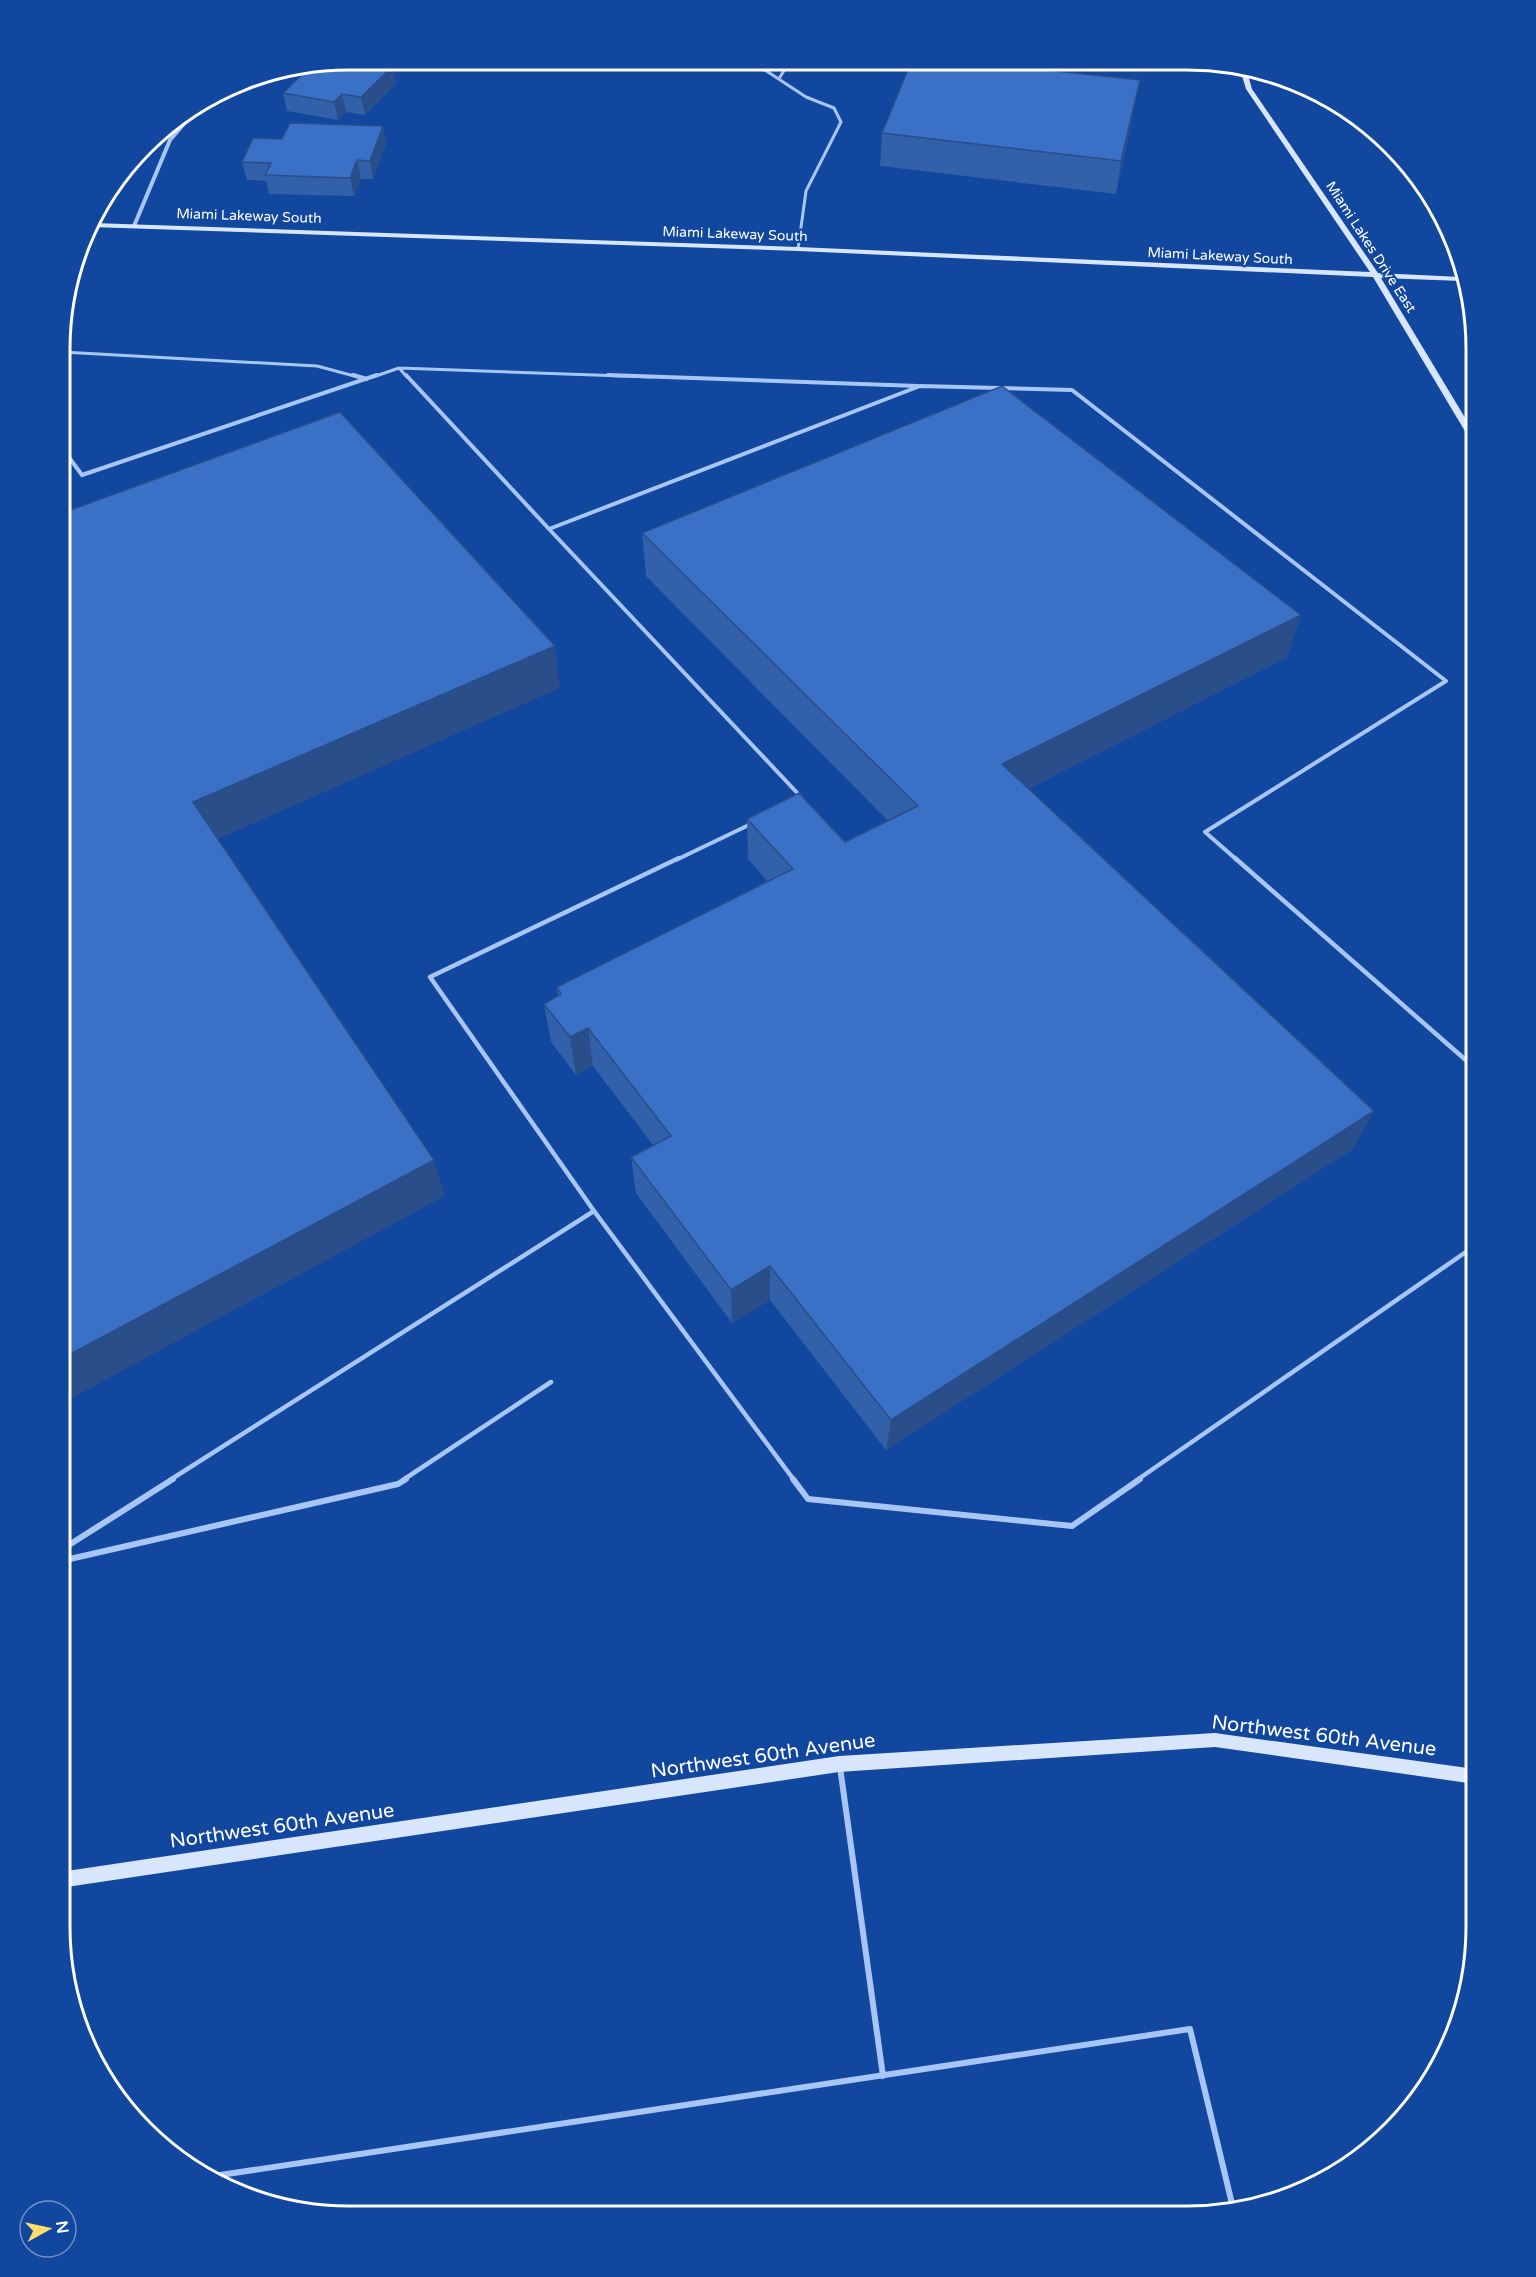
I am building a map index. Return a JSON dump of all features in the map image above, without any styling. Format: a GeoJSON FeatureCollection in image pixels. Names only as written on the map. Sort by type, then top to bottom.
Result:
{"type":"FeatureCollection","features":[{"type":"Feature","properties":{"kind":"street","name":"Miami Lakes Drive East"},"geometry":{"type":"LineString","coordinates":[[1245,77],[1249,89],[1376,276],[1466,422]]}},
{"type":"Feature","properties":{"kind":"street"},"geometry":{"type":"LineString","coordinates":[[134,226],[170,140],[181,127]]}},
{"type":"Feature","properties":{"kind":"street","name":"Miami Lakeway South"},"geometry":{"type":"LineString","coordinates":[[99,225],[798,249],[1456,279]]}},
{"type":"Feature","properties":{"kind":"street","name":"Northwest 60th Avenue"},"geometry":{"type":"LineString","coordinates":[[70,1879],[839,1764],[1215,1740],[1466,1776]]}},
{"type":"Feature","properties":{"kind":"lane"},"geometry":{"type":"LineString","coordinates":[[768,70],[780,76],[805,97],[834,108],[841,122],[806,191],[798,249]]}},
{"type":"Feature","properties":{"kind":"lane"},"geometry":{"type":"LineString","coordinates":[[780,76],[784,70]]}},
{"type":"Feature","properties":{"kind":"lane"},"geometry":{"type":"LineString","coordinates":[[70,352],[317,366],[367,379]]}},
{"type":"Feature","properties":{"kind":"lane"},"geometry":{"type":"LineString","coordinates":[[399,368],[803,799],[792,804]]}},
{"type":"Feature","properties":{"kind":"lane"},"geometry":{"type":"LineString","coordinates":[[70,459],[82,475],[399,368],[1072,390],[1446,681],[1204,832],[1466,1060]]}},
{"type":"Feature","properties":{"kind":"lane"},"geometry":{"type":"LineString","coordinates":[[549,529],[920,386]]}},
{"type":"Feature","properties":{"kind":"lane"},"geometry":{"type":"LineString","coordinates":[[760,819],[430,977],[594,1210],[808,1499],[1072,1526],[1466,1252]]}},
{"type":"Feature","properties":{"kind":"lane"},"geometry":{"type":"LineString","coordinates":[[70,1544],[594,1210]]}},
{"type":"Feature","properties":{"kind":"lane"},"geometry":{"type":"LineString","coordinates":[[70,1559],[398,1484],[551,1382]]}},
{"type":"Feature","properties":{"kind":"lane"},"geometry":{"type":"LineString","coordinates":[[839,1764],[883,2076]]}},
{"type":"Feature","properties":{"kind":"lane"},"geometry":{"type":"LineString","coordinates":[[221,2175],[1190,2030],[1232,2203]]}},
{"type":"Feature","properties":{"kind":"building"},"geometry":{"type":"Polygon","coordinates":[[[389,70],[361,97],[342,94],[334,102],[283,93],[302,75],[331,71],[389,70]]]}},
{"type":"Feature","properties":{"kind":"building"},"geometry":{"type":"Polygon","coordinates":[[[908,70],[1046,70],[1140,80],[1121,161],[882,133],[908,70]]]}},
{"type":"Feature","properties":{"kind":"building"},"geometry":{"type":"Polygon","coordinates":[[[290,123],[383,126],[370,161],[357,160],[350,178],[265,175],[271,163],[242,162],[253,138],[282,139],[290,123]]]}},
{"type":"Feature","properties":{"kind":"building"},"geometry":{"type":"Polygon","coordinates":[[[1002,386],[1301,615],[1002,764],[1374,1111],[891,1420],[770,1266],[731,1290],[631,1157],[671,1136],[588,1028],[570,1037],[544,1004],[561,994],[557,987],[793,869],[747,819],[799,793],[845,842],[918,806],[642,533],[1002,386]]]}},
{"type":"Feature","properties":{"kind":"building"},"geometry":{"type":"Polygon","coordinates":[[[340,412],[555,646],[193,802],[434,1160],[70,1354],[70,510],[340,412]]]}}]}
